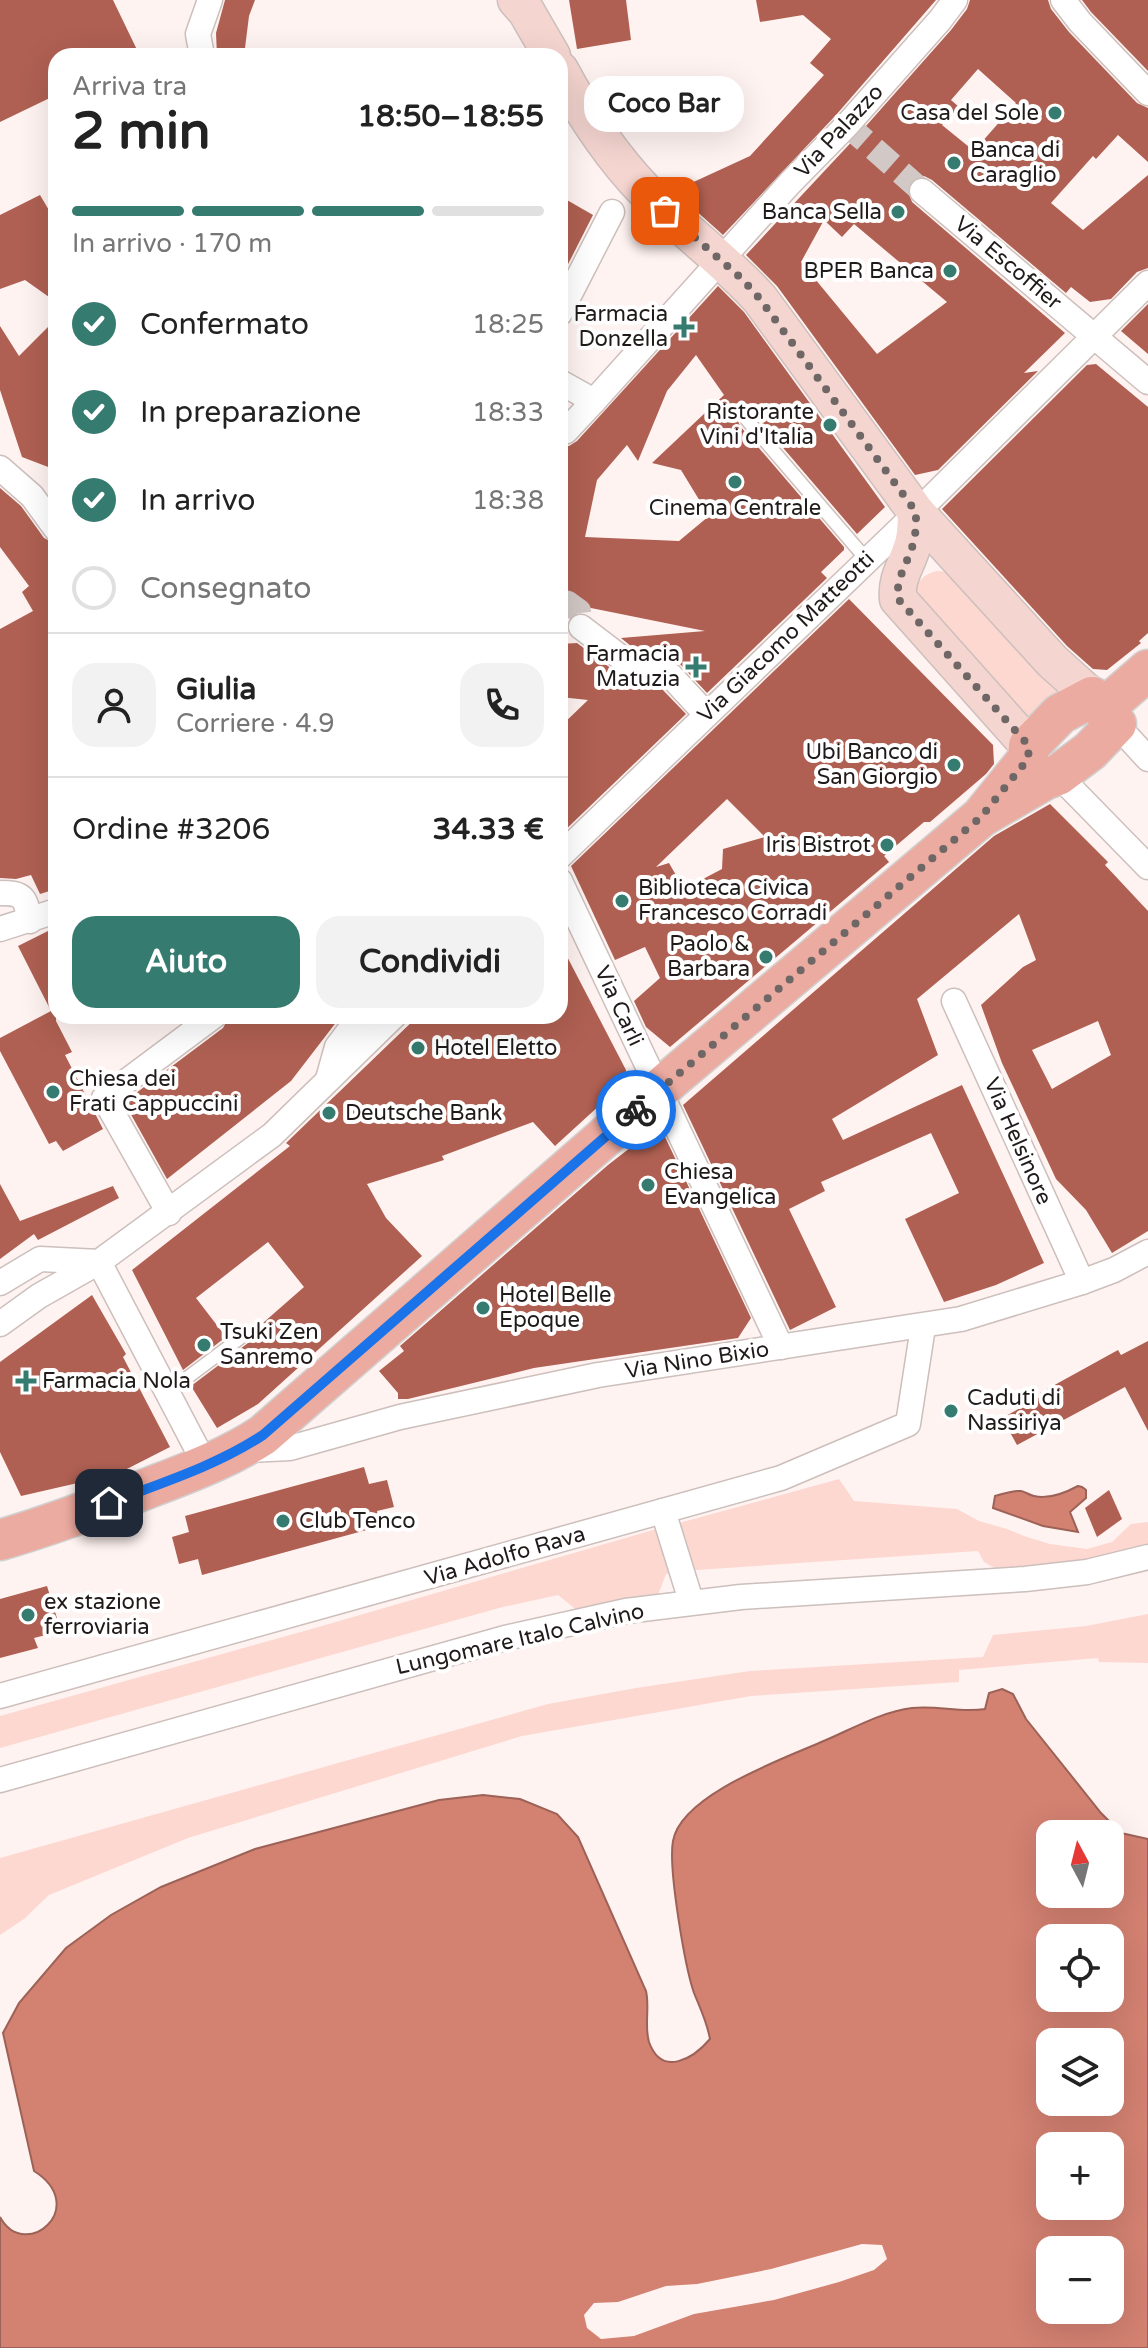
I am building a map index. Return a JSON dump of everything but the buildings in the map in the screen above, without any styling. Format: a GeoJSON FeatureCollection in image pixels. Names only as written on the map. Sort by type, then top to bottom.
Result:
{"type":"FeatureCollection","features":[{"type":"Feature","properties":{"kind":"main road"},"geometry":{"type":"LineString","coordinates":[[516,0],[547,48]]}},
{"type":"Feature","properties":{"kind":"main road"},"geometry":{"type":"LineString","coordinates":[[568,84],[608,149],[646,192],[760,299],[916,512],[1052,661],[1104,710]]}},
{"type":"Feature","properties":{"kind":"main road"},"geometry":{"type":"LineString","coordinates":[[916,512],[916,530],[897,586],[898,599],[1040,765]]}},
{"type":"Feature","properties":{"kind":"main road"},"geometry":{"type":"LineString","coordinates":[[898,599],[905,581],[918,569],[934,564],[954,566],[973,574]]}},
{"type":"Feature","properties":{"kind":"main road"},"geometry":{"type":"LineString","coordinates":[[0,1540],[56,1524],[223,1458],[263,1435],[660,1089],[1040,765],[1090,751],[1104,710],[1148,670]]}},
{"type":"Feature","properties":{"kind":"street"},"geometry":{"type":"LineString","coordinates":[[201,48],[198,34],[210,0]]}},
{"type":"Feature","properties":{"kind":"street","name":"Via Palazzo"},"geometry":{"type":"LineString","coordinates":[[568,429],[790,183],[847,125],[955,0]]}},
{"type":"Feature","properties":{"kind":"street"},"geometry":{"type":"LineString","coordinates":[[1063,0],[1148,93]]}},
{"type":"Feature","properties":{"kind":"street","name":"Via Escoffier"},"geometry":{"type":"LineString","coordinates":[[922,191],[1148,382]]}},
{"type":"Feature","properties":{"kind":"street"},"geometry":{"type":"LineString","coordinates":[[568,297],[612,212]]}},
{"type":"Feature","properties":{"kind":"street","name":"Via Giacomo Matteotti"},"geometry":{"type":"LineString","coordinates":[[568,848],[1148,283]]}},
{"type":"Feature","properties":{"kind":"street"},"geometry":{"type":"LineString","coordinates":[[568,386],[594,401]]}},
{"type":"Feature","properties":{"kind":"street"},"geometry":{"type":"LineString","coordinates":[[0,468],[32,496],[48,518]]}},
{"type":"Feature","properties":{"kind":"street"},"geometry":{"type":"LineString","coordinates":[[581,627],[636,669],[670,675],[706,714]]}},
{"type":"Feature","properties":{"kind":"street"},"geometry":{"type":"LineString","coordinates":[[1104,710],[1148,759]]}},
{"type":"Feature","properties":{"kind":"street"},"geometry":{"type":"LineString","coordinates":[[1040,765],[1148,867]]}},
{"type":"Feature","properties":{"kind":"street"},"geometry":{"type":"LineString","coordinates":[[0,893],[16,893],[26,901],[30,921]]}},
{"type":"Feature","properties":{"kind":"street","name":"Via Carli"},"geometry":{"type":"LineString","coordinates":[[568,898],[781,1347]]}},
{"type":"Feature","properties":{"kind":"street"},"geometry":{"type":"LineString","coordinates":[[0,929],[48,914]]}},
{"type":"Feature","properties":{"kind":"street","name":"Via Helsinore"},"geometry":{"type":"LineString","coordinates":[[954,1001],[1082,1282]]}},
{"type":"Feature","properties":{"kind":"street"},"geometry":{"type":"LineString","coordinates":[[169,1213],[104,1098],[203,1024]]}},
{"type":"Feature","properties":{"kind":"street"},"geometry":{"type":"LineString","coordinates":[[327,1081],[337,1047],[354,1024]]}},
{"type":"Feature","properties":{"kind":"street"},"geometry":{"type":"LineString","coordinates":[[0,1324],[39,1296],[99,1262],[272,1135],[386,1024]]}},
{"type":"Feature","properties":{"kind":"street","name":"Via Nino Bixio"},"geometry":{"type":"LineString","coordinates":[[223,1458],[290,1448],[400,1417],[598,1375],[961,1319],[1082,1282],[1148,1252]]}},
{"type":"Feature","properties":{"kind":"street"},"geometry":{"type":"LineString","coordinates":[[0,1283],[40,1259],[99,1262]]}},
{"type":"Feature","properties":{"kind":"street"},"geometry":{"type":"LineString","coordinates":[[99,1262],[168,1392],[223,1458]]}},
{"type":"Feature","properties":{"kind":"street","name":"Via Adolfo Rava"},"geometry":{"type":"LineString","coordinates":[[0,1696],[781,1478],[908,1424],[923,1327]]}},
{"type":"Feature","properties":{"kind":"street"},"geometry":{"type":"LineString","coordinates":[[663,1511],[691,1601]]}},
{"type":"Feature","properties":{"kind":"street","name":"Lungomare Italo Calvino"},"geometry":{"type":"LineString","coordinates":[[0,1780],[505,1638],[626,1611],[691,1601],[1025,1579],[1087,1572],[1148,1557]]}},
{"type":"Feature","properties":{"kind":"lane"},"geometry":{"type":"LineString","coordinates":[[747,420],[867,560]]}},
{"type":"Feature","properties":{"kind":"lane"},"geometry":{"type":"LineString","coordinates":[[168,1392],[247,1333]]}},
{"type":"Feature","properties":{"kind":"shaded area"},"geometry":{"type":"Polygon","coordinates":[[[937,571],[952,572],[1063,692],[1025,728],[916,606],[918,584],[925,576],[937,571]]]}},
{"type":"Feature","properties":{"kind":"shaded area"},"geometry":{"type":"Polygon","coordinates":[[[839,1479],[854,1501],[957,1509],[979,1521],[1050,1544],[1087,1549],[1112,1542],[1131,1524],[1148,1522],[1148,1546],[1087,1560],[996,1569],[984,1562],[978,1551],[692,1569],[679,1523],[839,1479]]]}},
{"type":"Feature","properties":{"kind":"shaded area"},"geometry":{"type":"Polygon","coordinates":[[[1078,1486],[1086,1490],[1086,1498],[1070,1512],[1078,1532],[1043,1526],[993,1508],[995,1496],[1008,1492],[1021,1491],[1045,1497],[1078,1486]]]}},
{"type":"Feature","properties":{"kind":"shaded area"},"geometry":{"type":"Polygon","coordinates":[[[660,1528],[674,1572],[666,1574],[658,1595],[579,1612],[558,1595],[499,1608],[0,1748],[0,1716],[660,1528]]]}},
{"type":"Feature","properties":{"kind":"shaded area"},"geometry":{"type":"Polygon","coordinates":[[[1148,1614],[1148,1663],[1099,1662],[1098,1658],[959,1670],[959,1682],[751,1696],[522,1736],[188,1838],[49,1895],[24,1919],[0,1935],[0,1858],[548,1704],[750,1671],[983,1657],[993,1635],[1086,1626],[1148,1614]]]}},
{"type":"Feature","properties":{"kind":"shaded area"},"geometry":{"type":"Polygon","coordinates":[[[1002,1689],[1013,1694],[1026,1719],[1108,1820],[1036,1820],[1036,1908],[1124,1908],[1124,1834],[1148,1839],[1148,2348],[0,2348],[0,2217],[11,2230],[24,2234],[37,2232],[48,2225],[55,2214],[56,2200],[50,2185],[34,2171],[3,2033],[19,2003],[66,1948],[111,1915],[161,1887],[255,1849],[439,1800],[483,1795],[520,1799],[557,1814],[578,1837],[646,1991],[649,2042],[662,2059],[678,2061],[696,2053],[710,2039],[690,1980],[678,1917],[672,1854],[680,1824],[714,1793],[762,1767],[889,1713],[930,1707],[985,1709],[989,1693],[1002,1689]]]}},
{"type":"Feature","properties":{"kind":"pier"},"geometry":{"type":"Polygon","coordinates":[[[862,2244],[882,2245],[887,2259],[874,2270],[839,2282],[774,2300],[694,2314],[634,2336],[601,2339],[587,2328],[584,2315],[594,2303],[618,2302],[666,2286],[697,2284],[771,2269],[862,2244]]]}},
{"type":"Feature","properties":{"kind":"tunnel"},"geometry":{"type":"LineString","coordinates":[[847,125],[922,191]]}},
{"type":"Feature","properties":{"kind":"tunnel"},"geometry":{"type":"LineString","coordinates":[[568,603],[579,611],[581,627]]}},
{"type":"Feature","properties":{"kind":"way so far"},"geometry":{"type":"LineString","coordinates":[[636,1110],[981,817],[1028,759],[1029,746],[898,599],[897,586],[916,530],[916,512],[760,299],[742,279],[665,211]]}},
{"type":"Feature","properties":{"kind":"place","name":"Casa del Sole"},"geometry":{"type":"Point","coordinates":[1055,113]}},
{"type":"Feature","properties":{"kind":"place","name":"Banca di Caraglio"},"geometry":{"type":"Point","coordinates":[954,163]}},
{"type":"Feature","properties":{"kind":"place","name":"Coco Bar"},"geometry":{"type":"Point","coordinates":[665,211]}},
{"type":"Feature","properties":{"kind":"place","name":"Banca Sella"},"geometry":{"type":"Point","coordinates":[898,212]}},
{"type":"Feature","properties":{"kind":"place","name":"BPER Banca"},"geometry":{"type":"Point","coordinates":[950,271]}},
{"type":"Feature","properties":{"kind":"place","name":"Farmacia Donzella"},"geometry":{"type":"Point","coordinates":[684,327]}},
{"type":"Feature","properties":{"kind":"place","name":"Ristorante Vini d'Italia"},"geometry":{"type":"Point","coordinates":[830,425]}},
{"type":"Feature","properties":{"kind":"place","name":"Cinema Centrale"},"geometry":{"type":"Point","coordinates":[735,482]}},
{"type":"Feature","properties":{"kind":"place","name":"Farmacia Matuzia"},"geometry":{"type":"Point","coordinates":[696,667]}},
{"type":"Feature","properties":{"kind":"place","name":"Ubi Banco di San Giorgio"},"geometry":{"type":"Point","coordinates":[954,765]}},
{"type":"Feature","properties":{"kind":"place","name":"Iris Bistrot"},"geometry":{"type":"Point","coordinates":[887,845]}},
{"type":"Feature","properties":{"kind":"place","name":"Biblioteca Civica Francesco Corradi"},"geometry":{"type":"Point","coordinates":[622,901]}},
{"type":"Feature","properties":{"kind":"place","name":"Paolo & Barbara"},"geometry":{"type":"Point","coordinates":[766,957]}},
{"type":"Feature","properties":{"kind":"place","name":"Hotel Eletto"},"geometry":{"type":"Point","coordinates":[418,1048]}},
{"type":"Feature","properties":{"kind":"place","name":"Chiesa dei Frati Cappuccini"},"geometry":{"type":"Point","coordinates":[53,1092]}},
{"type":"Feature","properties":{"kind":"place","name":"Deutsche Bank"},"geometry":{"type":"Point","coordinates":[329,1113]}},
{"type":"Feature","properties":{"kind":"place","name":"Chiesa Evangelica"},"geometry":{"type":"Point","coordinates":[648,1185]}},
{"type":"Feature","properties":{"kind":"place","name":"Hotel Belle Epoque"},"geometry":{"type":"Point","coordinates":[483,1308]}},
{"type":"Feature","properties":{"kind":"place","name":"Tsuki Zen Sanremo"},"geometry":{"type":"Point","coordinates":[204,1345]}},
{"type":"Feature","properties":{"kind":"place","name":"Farmacia Nola"},"geometry":{"type":"Point","coordinates":[26,1381]}},
{"type":"Feature","properties":{"kind":"place","name":"Caduti di Nassiriya"},"geometry":{"type":"Point","coordinates":[951,1411]}},
{"type":"Feature","properties":{"kind":"place","name":"Club Tenco"},"geometry":{"type":"Point","coordinates":[283,1521]}},
{"type":"Feature","properties":{"kind":"place","name":"ex stazione ferroviaria"},"geometry":{"type":"Point","coordinates":[28,1615]}},
{"type":"Feature","properties":{"kind":"route"},"geometry":{"type":"LineString","coordinates":[[109,1503],[206,1466],[263,1435],[636,1110]]}}]}
